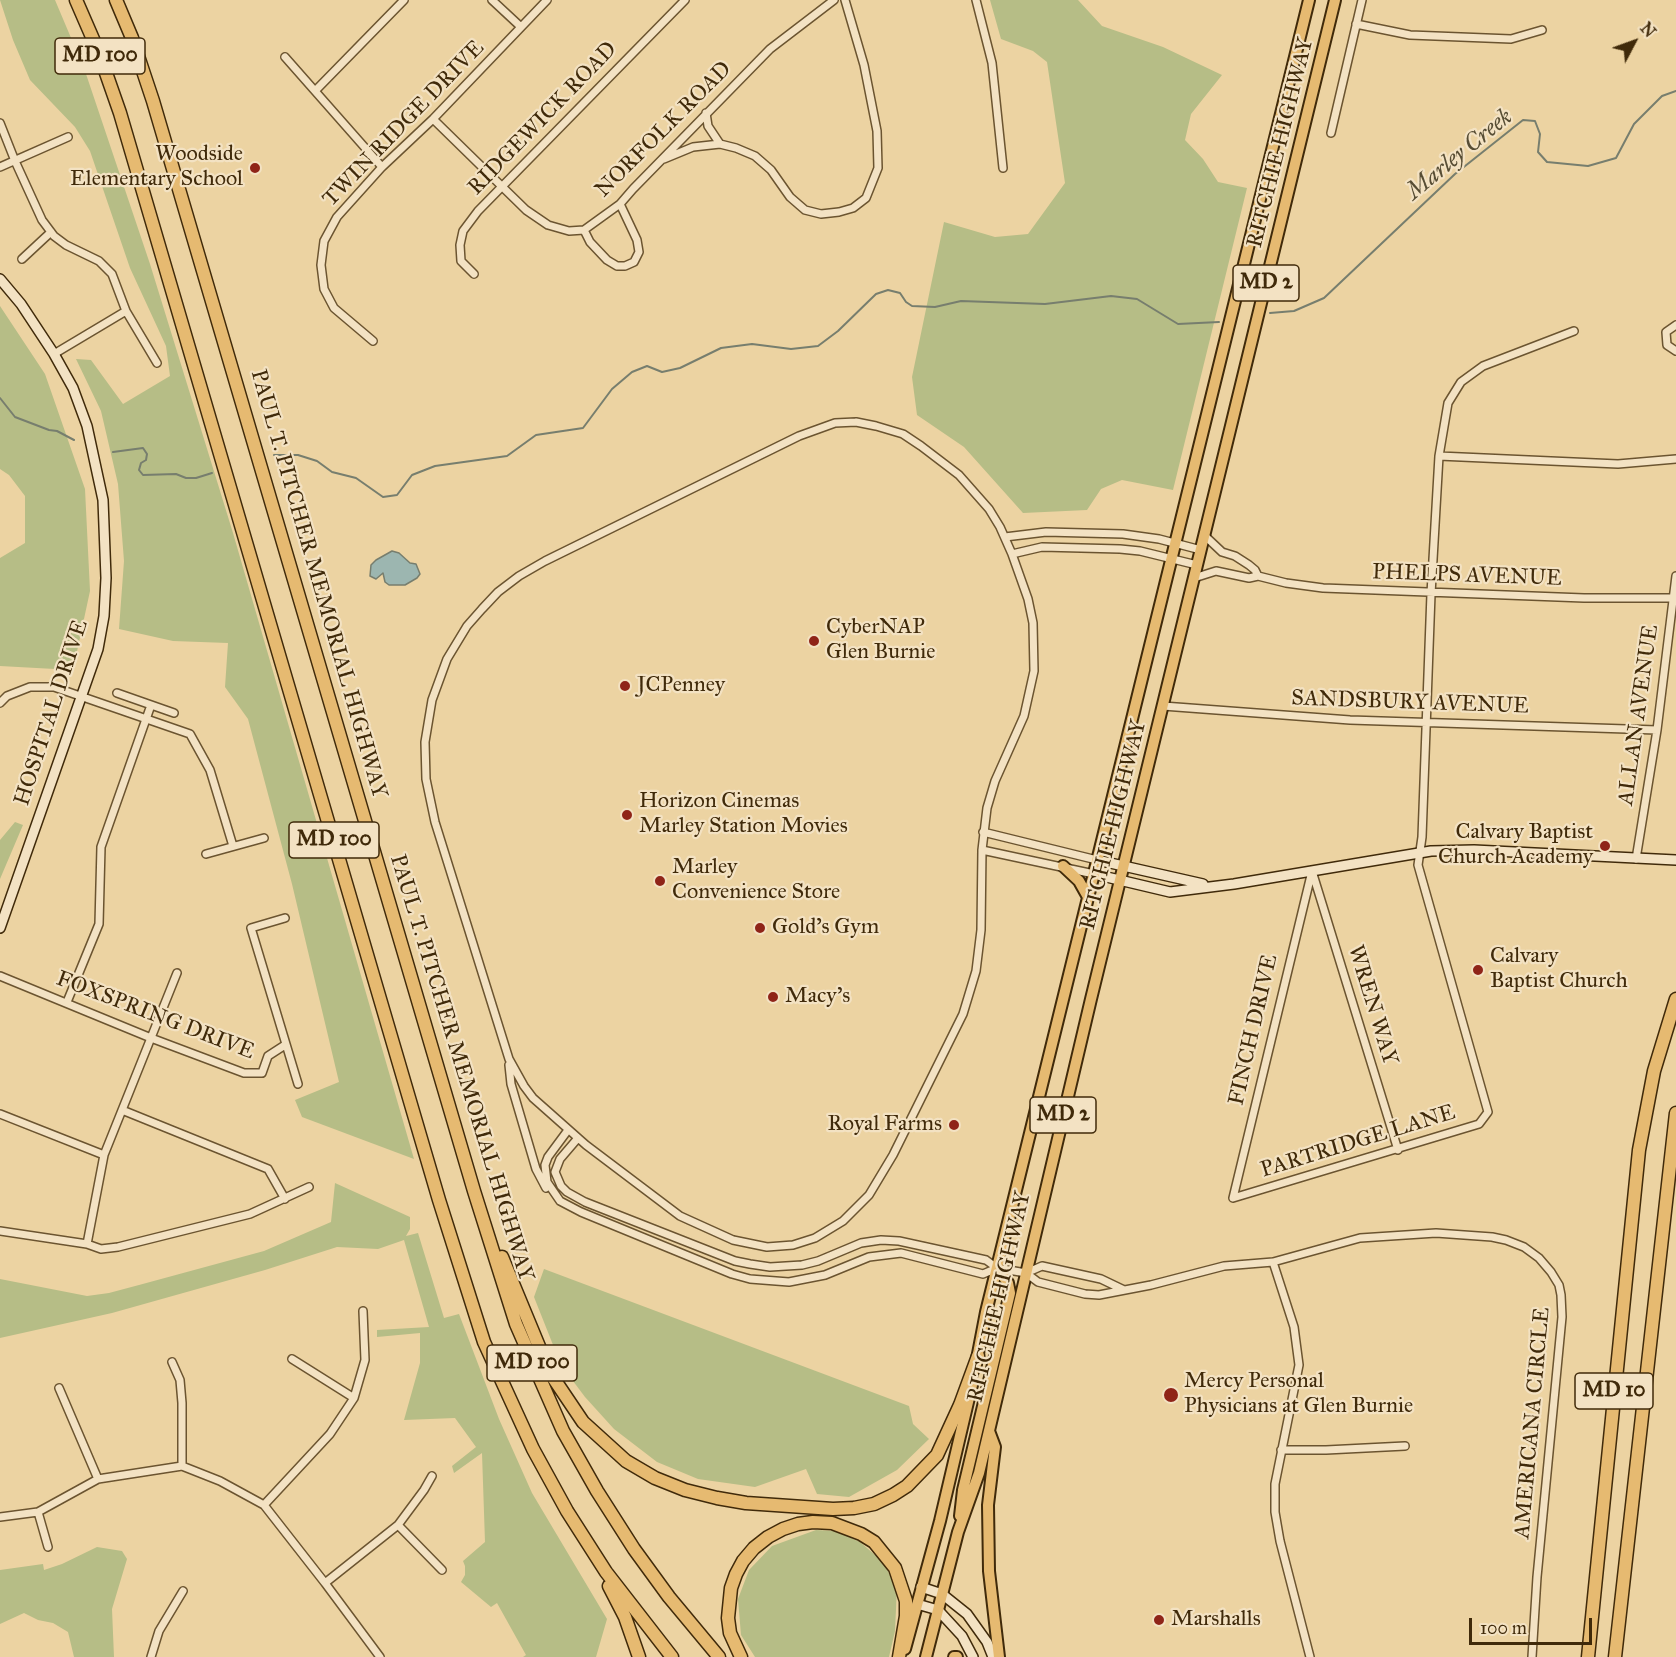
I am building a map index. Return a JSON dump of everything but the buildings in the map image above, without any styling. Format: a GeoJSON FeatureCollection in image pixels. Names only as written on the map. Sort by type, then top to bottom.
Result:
{"type":"FeatureCollection","features":[{"type":"Feature","properties":{"kind":"highway"},"geometry":{"type":"LineString","coordinates":[[68,0],[120,113]]}},
{"type":"Feature","properties":{"kind":"highway","name":"MD 100"},"geometry":{"type":"LineString","coordinates":[[76,0],[99,53],[120,113],[466,1289],[484,1342],[513,1408],[567,1511],[636,1612],[672,1657]]}},
{"type":"Feature","properties":{"kind":"highway","name":"PAUL T. PITCHER MEMORIAL HIGHWAY"},"geometry":{"type":"LineString","coordinates":[[116,0],[132,38],[153,100],[474,1191],[516,1324],[563,1431],[597,1491],[634,1549],[669,1597],[719,1657]]}},
{"type":"Feature","properties":{"kind":"highway","name":"MD 10"},"geometry":{"type":"LineString","coordinates":[[1588,1657],[1639,1150],[1654,1071],[1676,999]]}},
{"type":"Feature","properties":{"kind":"highway","name":"MD 10"},"geometry":{"type":"LineString","coordinates":[[1615,1657],[1676,1113]]}},
{"type":"Feature","properties":{"kind":"highway"},"geometry":{"type":"LineString","coordinates":[[474,1191],[534,1340],[550,1374],[566,1399],[583,1422],[626,1461],[655,1478],[685,1490],[736,1501],[799,1507],[833,1509],[874,1504],[907,1486],[937,1455],[960,1405],[978,1356]]}},
{"type":"Feature","properties":{"kind":"highway"},"geometry":{"type":"LineString","coordinates":[[741,1657],[730,1633],[728,1618],[731,1588],[736,1574],[754,1548],[768,1537],[790,1526],[813,1522],[832,1523],[861,1534],[874,1542],[895,1568],[906,1601],[901,1657]]}},
{"type":"Feature","properties":{"kind":"highway"},"geometry":{"type":"LineString","coordinates":[[592,1550],[625,1617],[639,1657]]}},
{"type":"Feature","properties":{"kind":"main road","name":"RITCHIE HIGHWAY"},"geometry":{"type":"LineString","coordinates":[[901,1657],[948,1488],[997,1268],[1309,0]]}},
{"type":"Feature","properties":{"kind":"main road","name":"RITCHIE HIGHWAY"},"geometry":{"type":"LineString","coordinates":[[926,1657],[958,1532],[979,1473],[1120,880],[1335,0]]}},
{"type":"Feature","properties":{"kind":"main road","name":"HOSPITAL DRIVE"},"geometry":{"type":"LineString","coordinates":[[0,279],[21,304],[54,354],[73,388],[87,426],[103,500],[106,578],[104,616],[98,649],[0,928]]}},
{"type":"Feature","properties":{"kind":"main road"},"geometry":{"type":"LineString","coordinates":[[1094,874],[1170,892],[1420,852],[1474,850],[1676,860]]}},
{"type":"Feature","properties":{"kind":"main road"},"geometry":{"type":"LineString","coordinates":[[1097,860],[1211,886]]}},
{"type":"Feature","properties":{"kind":"main road"},"geometry":{"type":"LineString","coordinates":[[1063,866],[1079,881],[1088,897]]}},
{"type":"Feature","properties":{"kind":"main road"},"geometry":{"type":"LineString","coordinates":[[958,1532],[963,1490],[1010,1293],[1008,1283],[997,1268]]}},
{"type":"Feature","properties":{"kind":"main road"},"geometry":{"type":"LineString","coordinates":[[988,1431],[995,1447],[990,1480],[988,1538],[989,1571],[999,1657]]}},
{"type":"Feature","properties":{"kind":"main road"},"geometry":{"type":"LineString","coordinates":[[921,1587],[942,1594],[960,1607],[977,1626],[993,1657]]}},
{"type":"Feature","properties":{"kind":"main road"},"geometry":{"type":"LineString","coordinates":[[917,1604],[938,1610],[962,1636],[973,1657]]}},
{"type":"Feature","properties":{"kind":"street"},"geometry":{"type":"LineString","coordinates":[[315,91],[404,0]]}},
{"type":"Feature","properties":{"kind":"street"},"geometry":{"type":"LineString","coordinates":[[492,0],[521,27]]}},
{"type":"Feature","properties":{"kind":"street","name":"TWIN RIDGE DRIVE"},"geometry":{"type":"LineString","coordinates":[[373,341],[334,308],[324,289],[321,265],[324,241],[337,217],[382,167],[433,119],[547,0]]}},
{"type":"Feature","properties":{"kind":"street","name":"RIDGEWICK ROAD"},"geometry":{"type":"LineString","coordinates":[[474,274],[461,261],[460,245],[463,231],[478,211],[685,0]]}},
{"type":"Feature","properties":{"kind":"street","name":"NORFOLK ROAD"},"geometry":{"type":"LineString","coordinates":[[584,230],[620,204],[770,49],[834,0]]}},
{"type":"Feature","properties":{"kind":"street"},"geometry":{"type":"LineString","coordinates":[[662,160],[693,147],[720,144],[755,156],[771,170],[790,196],[805,210],[821,214],[839,213],[853,208],[866,198],[878,168],[877,131],[870,90],[845,0]]}},
{"type":"Feature","properties":{"kind":"street"},"geometry":{"type":"LineString","coordinates":[[976,0],[992,63],[1003,168]]}},
{"type":"Feature","properties":{"kind":"street"},"geometry":{"type":"LineString","coordinates":[[1331,133],[1362,0]]}},
{"type":"Feature","properties":{"kind":"street"},"geometry":{"type":"LineString","coordinates":[[1356,24],[1410,35],[1511,39],[1542,30]]}},
{"type":"Feature","properties":{"kind":"street"},"geometry":{"type":"LineString","coordinates":[[285,57],[382,167]]}},
{"type":"Feature","properties":{"kind":"street"},"geometry":{"type":"LineString","coordinates":[[706,113],[708,126],[720,144]]}},
{"type":"Feature","properties":{"kind":"street"},"geometry":{"type":"LineString","coordinates":[[433,119],[526,210],[548,225],[569,231],[584,230],[590,242],[607,260],[617,266],[625,266],[634,262],[639,252],[637,240],[620,204]]}},
{"type":"Feature","properties":{"kind":"street"},"geometry":{"type":"LineString","coordinates":[[0,123],[42,220],[51,232],[66,245],[99,261],[112,274],[126,311],[157,363]]}},
{"type":"Feature","properties":{"kind":"street"},"geometry":{"type":"LineString","coordinates":[[0,167],[68,137]]}},
{"type":"Feature","properties":{"kind":"street"},"geometry":{"type":"LineString","coordinates":[[22,259],[51,232]]}},
{"type":"Feature","properties":{"kind":"street"},"geometry":{"type":"LineString","coordinates":[[54,354],[126,311]]}},
{"type":"Feature","properties":{"kind":"street"},"geometry":{"type":"LineString","coordinates":[[1676,325],[1666,332],[1667,345],[1676,351]]}},
{"type":"Feature","properties":{"kind":"street"},"geometry":{"type":"LineString","coordinates":[[1420,852],[1439,456],[1448,404],[1461,382],[1483,366],[1574,331]]}},
{"type":"Feature","properties":{"kind":"street"},"geometry":{"type":"LineString","coordinates":[[856,422],[903,434],[940,459],[973,489],[989,510],[1012,554],[1025,588],[1034,623],[1034,671],[1024,716],[995,781],[983,832],[981,930],[976,971],[963,1014],[880,1179],[857,1209],[843,1221],[815,1238],[793,1245],[767,1247],[733,1240],[695,1224],[668,1208],[568,1130],[533,1098],[516,1075],[435,822],[429,796],[425,762],[427,721],[447,659],[482,609],[514,580],[545,561],[799,436],[835,423],[856,422]]}},
{"type":"Feature","properties":{"kind":"street"},"geometry":{"type":"LineString","coordinates":[[1439,456],[1618,464],[1676,459]]}},
{"type":"Feature","properties":{"kind":"street"},"geometry":{"type":"LineString","coordinates":[[1005,537],[1046,532],[1123,534],[1175,542],[1201,550]]}},
{"type":"Feature","properties":{"kind":"street","name":"PHELPS AVENUE"},"geometry":{"type":"LineString","coordinates":[[1204,535],[1222,552],[1235,556],[1249,565],[1258,576]]}},
{"type":"Feature","properties":{"kind":"street"},"geometry":{"type":"LineString","coordinates":[[1012,554],[1042,547],[1090,548],[1140,551],[1197,565]]}},
{"type":"Feature","properties":{"kind":"street","name":"PHELPS AVENUE"},"geometry":{"type":"LineString","coordinates":[[1194,578],[1216,571],[1323,588],[1431,594],[1675,598]]}},
{"type":"Feature","properties":{"kind":"street","name":"ALLAN AVENUE"},"geometry":{"type":"LineString","coordinates":[[1636,859],[1657,730],[1676,576]]}},
{"type":"Feature","properties":{"kind":"street"},"geometry":{"type":"LineString","coordinates":[[0,703],[8,696],[30,687],[54,687],[190,734],[210,770],[233,846]]}},
{"type":"Feature","properties":{"kind":"street"},"geometry":{"type":"LineString","coordinates":[[117,693],[174,712]]}},
{"type":"Feature","properties":{"kind":"street"},"geometry":{"type":"LineString","coordinates":[[68,1002],[99,924],[102,847],[151,705]]}},
{"type":"Feature","properties":{"kind":"street","name":"SANDSBURY AVENUE"},"geometry":{"type":"LineString","coordinates":[[1163,706],[1295,717],[1657,730]]}},
{"type":"Feature","properties":{"kind":"street"},"geometry":{"type":"LineString","coordinates":[[983,832],[1097,860]]}},
{"type":"Feature","properties":{"kind":"street"},"geometry":{"type":"LineString","coordinates":[[206,854],[264,838]]}},
{"type":"Feature","properties":{"kind":"street"},"geometry":{"type":"LineString","coordinates":[[982,850],[1094,874]]}},
{"type":"Feature","properties":{"kind":"street","name":"PARTRIDGE LANE"},"geometry":{"type":"LineString","coordinates":[[1233,1198],[1479,1124],[1488,1112],[1418,865],[1420,852]]}},
{"type":"Feature","properties":{"kind":"street","name":"WREN WAY"},"geometry":{"type":"LineString","coordinates":[[1312,871],[1398,1150]]}},
{"type":"Feature","properties":{"kind":"street","name":"FINCH DRIVE"},"geometry":{"type":"LineString","coordinates":[[1233,1198],[1312,871]]}},
{"type":"Feature","properties":{"kind":"street"},"geometry":{"type":"LineString","coordinates":[[285,918],[251,928],[298,1084]]}},
{"type":"Feature","properties":{"kind":"street"},"geometry":{"type":"LineString","coordinates":[[87,1244],[104,1155],[177,972]]}},
{"type":"Feature","properties":{"kind":"street","name":"FOXSPRING DRIVE"},"geometry":{"type":"LineString","coordinates":[[0,975],[151,1038],[244,1073],[262,1073],[268,1056],[285,1045]]}},
{"type":"Feature","properties":{"kind":"street"},"geometry":{"type":"LineString","coordinates":[[509,1059],[511,1084],[536,1169],[547,1190],[560,1201]]}},
{"type":"Feature","properties":{"kind":"street"},"geometry":{"type":"LineString","coordinates":[[122,1110],[268,1169],[285,1198]]}},
{"type":"Feature","properties":{"kind":"street"},"geometry":{"type":"LineString","coordinates":[[0,1114],[104,1155]]}},
{"type":"Feature","properties":{"kind":"street"},"geometry":{"type":"LineString","coordinates":[[560,1201],[547,1182],[545,1165],[548,1157],[568,1130]]}},
{"type":"Feature","properties":{"kind":"street","name":"AMERICANA CIRCLE"},"geometry":{"type":"LineString","coordinates":[[578,1138],[560,1159],[555,1172],[561,1186],[567,1192],[585,1202],[735,1261],[770,1267],[802,1265],[818,1261],[848,1247],[881,1240],[899,1240],[986,1260],[997,1268],[1026,1273],[1038,1282],[1085,1294],[1099,1295],[1151,1285],[1224,1266],[1273,1262],[1360,1238],[1436,1233],[1492,1237],[1515,1243],[1531,1252],[1551,1272],[1562,1295],[1562,1317],[1537,1577],[1532,1657]]}},
{"type":"Feature","properties":{"kind":"street"},"geometry":{"type":"LineString","coordinates":[[0,1231],[87,1244],[101,1249],[118,1247],[250,1214],[309,1187]]}},
{"type":"Feature","properties":{"kind":"street","name":"AMERICANA CIRCLE"},"geometry":{"type":"LineString","coordinates":[[560,1201],[581,1212],[732,1274],[750,1279],[772,1282],[807,1280],[843,1269],[869,1257],[900,1253],[983,1274],[997,1268]]}},
{"type":"Feature","properties":{"kind":"street"},"geometry":{"type":"LineString","coordinates":[[1273,1262],[1294,1327],[1299,1354],[1298,1376],[1275,1484],[1277,1526],[1310,1657]]}},
{"type":"Feature","properties":{"kind":"street","name":"AMERICANA CIRCLE"},"geometry":{"type":"LineString","coordinates":[[1026,1273],[1042,1266],[1101,1279],[1124,1290]]}},
{"type":"Feature","properties":{"kind":"street"},"geometry":{"type":"LineString","coordinates":[[264,1505],[330,1434],[354,1398],[365,1360],[363,1311]]}},
{"type":"Feature","properties":{"kind":"street"},"geometry":{"type":"LineString","coordinates":[[292,1359],[354,1398]]}},
{"type":"Feature","properties":{"kind":"street"},"geometry":{"type":"LineString","coordinates":[[172,1362],[180,1380],[182,1466]]}},
{"type":"Feature","properties":{"kind":"street"},"geometry":{"type":"LineString","coordinates":[[59,1388],[98,1479]]}},
{"type":"Feature","properties":{"kind":"street"},"geometry":{"type":"LineString","coordinates":[[1281,1450],[1405,1446]]}},
{"type":"Feature","properties":{"kind":"street"},"geometry":{"type":"LineString","coordinates":[[0,1517],[38,1512],[98,1479],[182,1466],[220,1481],[264,1505],[380,1657]]}},
{"type":"Feature","properties":{"kind":"street"},"geometry":{"type":"LineString","coordinates":[[325,1583],[398,1525],[432,1476]]}},
{"type":"Feature","properties":{"kind":"street"},"geometry":{"type":"LineString","coordinates":[[38,1512],[48,1547]]}},
{"type":"Feature","properties":{"kind":"street"},"geometry":{"type":"LineString","coordinates":[[398,1525],[442,1570]]}},
{"type":"Feature","properties":{"kind":"street"},"geometry":{"type":"LineString","coordinates":[[151,1657],[159,1632],[183,1591]]}},
{"type":"Feature","properties":{"kind":"green space"},"geometry":{"type":"Polygon","coordinates":[[[0,0],[55,0],[85,71],[150,264],[233,533],[414,1159],[302,1117],[295,1100],[339,1082],[292,884],[248,719],[225,687],[228,643],[173,641],[119,629],[124,561],[118,484],[101,411],[76,359],[91,360],[123,404],[170,376],[166,346],[130,268],[90,151],[75,127],[30,80],[13,40],[0,0]]]}},
{"type":"Feature","properties":{"kind":"green space"},"geometry":{"type":"Polygon","coordinates":[[[990,0],[1078,0],[1102,26],[1163,47],[1222,75],[1191,114],[1185,140],[1203,159],[1218,182],[1247,188],[1173,490],[1122,480],[1101,489],[1087,510],[1023,513],[964,447],[917,415],[912,377],[944,222],[995,237],[1028,234],[1065,183],[1047,62],[1033,51],[1001,39],[990,0]]]}},
{"type":"Feature","properties":{"kind":"green space"},"geometry":{"type":"Polygon","coordinates":[[[0,306],[45,374],[85,489],[90,591],[73,670],[0,666],[0,558],[25,543],[25,496],[9,475],[0,469],[0,306]]]}},
{"type":"Feature","properties":{"kind":"green space"},"geometry":{"type":"Polygon","coordinates":[[[15,822],[23,825],[0,879],[0,840],[15,822]]]}},
{"type":"Feature","properties":{"kind":"green space"},"geometry":{"type":"Polygon","coordinates":[[[335,1183],[410,1217],[410,1229],[406,1236],[418,1233],[444,1318],[459,1314],[499,1419],[532,1493],[607,1619],[596,1657],[523,1657],[526,1655],[497,1603],[491,1607],[461,1582],[465,1575],[463,1561],[485,1542],[482,1453],[454,1473],[452,1466],[476,1447],[455,1418],[404,1420],[420,1363],[420,1333],[377,1337],[377,1330],[429,1327],[404,1240],[378,1249],[337,1247],[265,1270],[112,1313],[0,1338],[0,1279],[87,1296],[109,1293],[264,1251],[331,1222],[335,1183]]]}},
{"type":"Feature","properties":{"kind":"green space"},"geometry":{"type":"Polygon","coordinates":[[[544,1269],[909,1406],[913,1424],[929,1439],[897,1470],[849,1497],[817,1494],[806,1469],[755,1487],[698,1479],[657,1462],[614,1429],[585,1397],[561,1365],[534,1297],[544,1269]]]}},
{"type":"Feature","properties":{"kind":"green space"},"geometry":{"type":"Polygon","coordinates":[[[816,1530],[836,1531],[860,1542],[882,1561],[897,1587],[895,1631],[889,1657],[755,1657],[741,1635],[738,1599],[749,1570],[772,1546],[816,1530]]]}},
{"type":"Feature","properties":{"kind":"green space"},"geometry":{"type":"Polygon","coordinates":[[[97,1547],[122,1551],[127,1559],[112,1609],[114,1657],[74,1657],[68,1632],[53,1623],[38,1620],[24,1613],[0,1624],[0,1570],[43,1564],[44,1570],[97,1547]]]}},
{"type":"Feature","properties":{"kind":"water"},"geometry":{"type":"Polygon","coordinates":[[[392,551],[399,553],[410,563],[416,564],[420,574],[417,578],[405,585],[389,585],[385,582],[383,573],[376,579],[370,576],[371,565],[392,551]]]}},
{"type":"Feature","properties":{"kind":"waterway","name":"Marley Creek"},"geometry":{"type":"LineString","coordinates":[[1270,313],[1294,311],[1324,298],[1455,174],[1523,120],[1535,121],[1540,134],[1538,152],[1547,162],[1588,166],[1616,158],[1634,124],[1662,96],[1676,91]]}},
{"type":"Feature","properties":{"kind":"waterway"},"geometry":{"type":"LineString","coordinates":[[274,455],[298,455],[317,461],[332,472],[356,478],[383,497],[397,495],[412,475],[435,466],[507,456],[536,435],[583,428],[612,389],[632,372],[647,366],[662,372],[680,368],[721,348],[752,344],[791,349],[818,346],[838,331],[876,294],[888,290],[900,293],[912,306],[935,307],[961,301],[1045,304],[1111,296],[1137,299],[1178,324],[1219,322]]}},
{"type":"Feature","properties":{"kind":"waterway"},"geometry":{"type":"LineString","coordinates":[[0,398],[15,417],[57,431],[74,440]]}},
{"type":"Feature","properties":{"kind":"waterway"},"geometry":{"type":"LineString","coordinates":[[113,452],[143,448],[147,454],[139,470],[143,475],[176,474],[186,478],[196,478],[212,473]]}},
{"type":"Feature","properties":{"kind":"place","name":"Woodside Elementary School"},"geometry":{"type":"Point","coordinates":[255,168]}},
{"type":"Feature","properties":{"kind":"place","name":"CyberNAP Glen Burnie"},"geometry":{"type":"Point","coordinates":[814,641]}},
{"type":"Feature","properties":{"kind":"place","name":"JCPenney"},"geometry":{"type":"Point","coordinates":[625,686]}},
{"type":"Feature","properties":{"kind":"place","name":"Horizon Cinemas Marley Station Movies"},"geometry":{"type":"Point","coordinates":[627,815]}},
{"type":"Feature","properties":{"kind":"place","name":"Calvary Baptist Church Academy"},"geometry":{"type":"Point","coordinates":[1605,846]}},
{"type":"Feature","properties":{"kind":"place","name":"Marley Convenience Store"},"geometry":{"type":"Point","coordinates":[660,881]}},
{"type":"Feature","properties":{"kind":"place","name":"Gold's Gym"},"geometry":{"type":"Point","coordinates":[760,928]}},
{"type":"Feature","properties":{"kind":"place","name":"Calvary Baptist Church"},"geometry":{"type":"Point","coordinates":[1478,970]}},
{"type":"Feature","properties":{"kind":"place","name":"Macy's"},"geometry":{"type":"Point","coordinates":[773,997]}},
{"type":"Feature","properties":{"kind":"place","name":"Royal Farms"},"geometry":{"type":"Point","coordinates":[954,1125]}},
{"type":"Feature","properties":{"kind":"place","name":"Mercy Personal Physicians at Glen Burnie"},"geometry":{"type":"Point","coordinates":[1171,1395]}},
{"type":"Feature","properties":{"kind":"place","name":"Marshalls"},"geometry":{"type":"Point","coordinates":[1159,1620]}}]}
